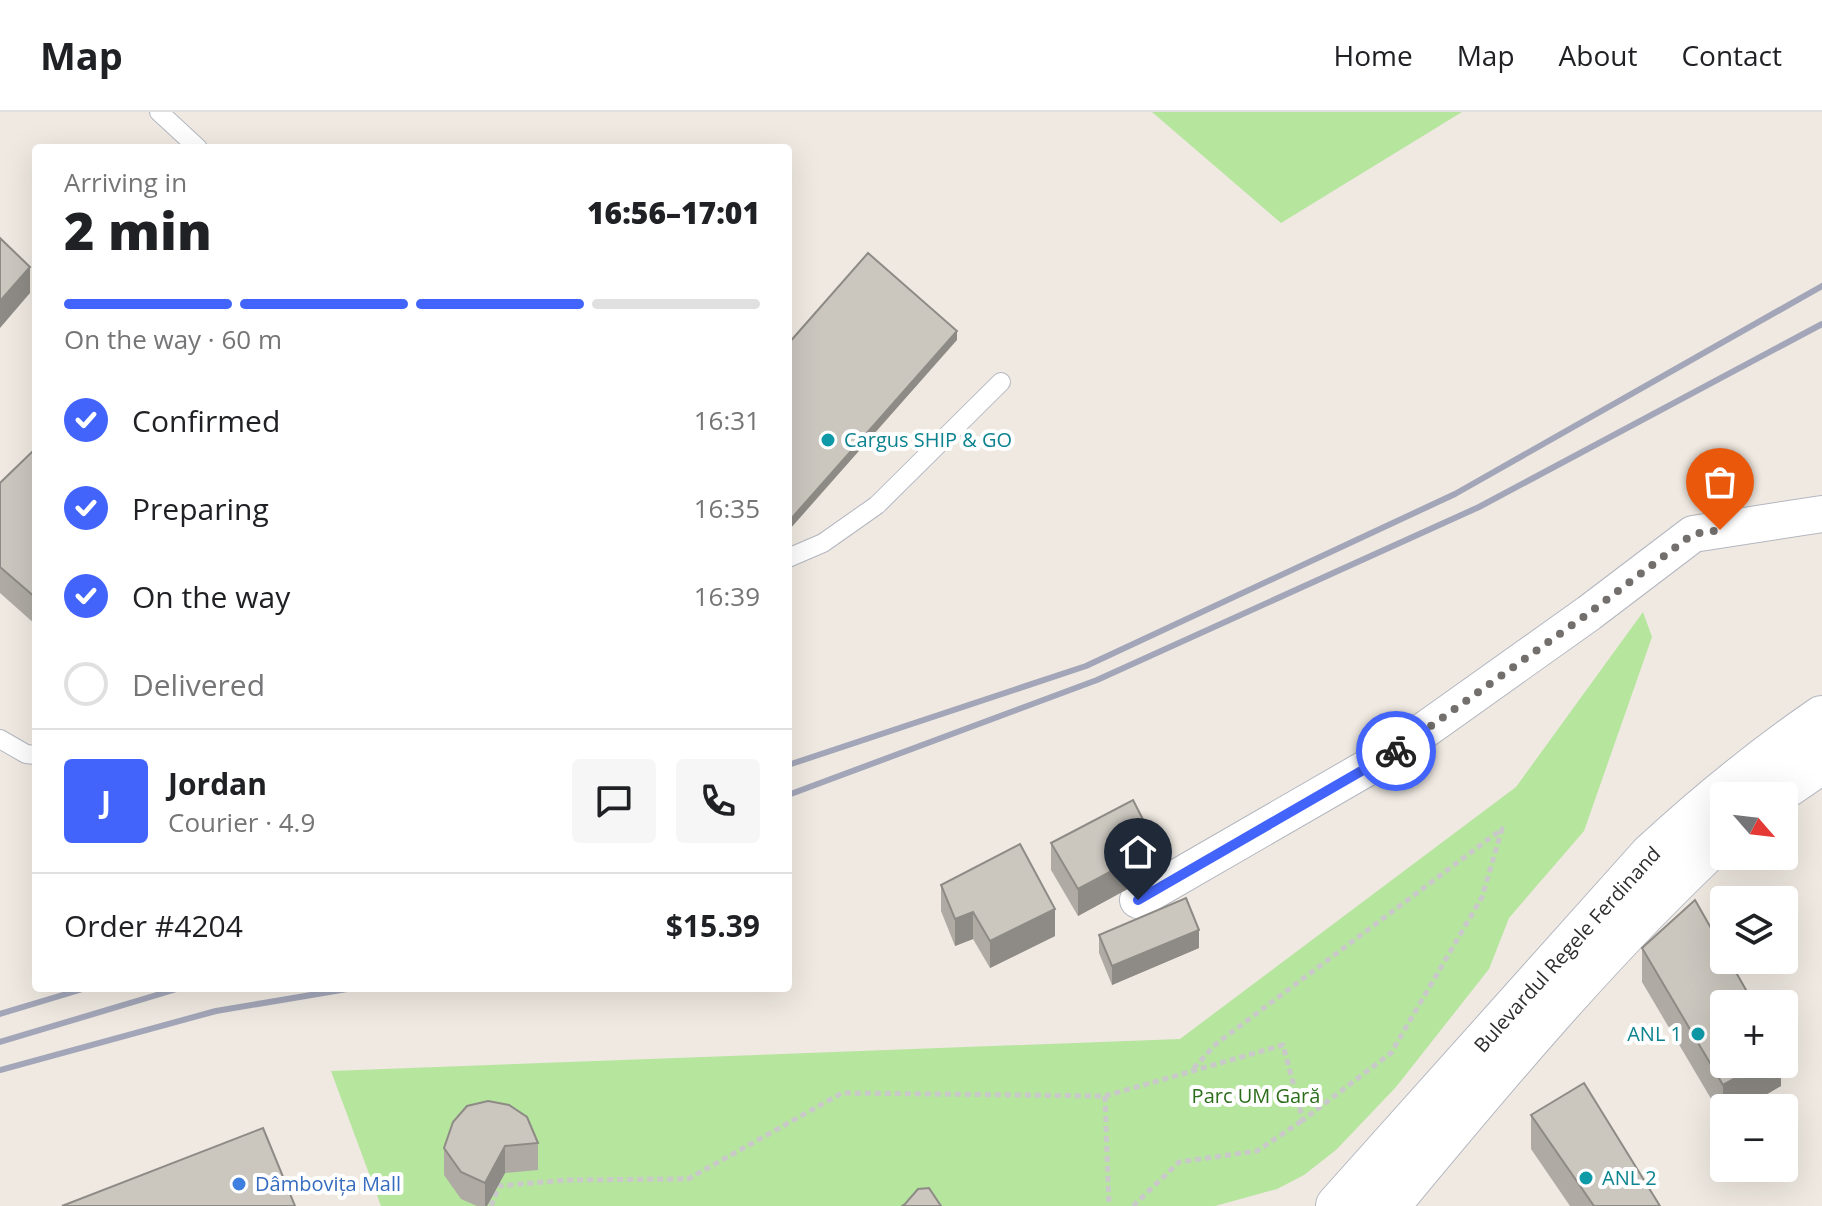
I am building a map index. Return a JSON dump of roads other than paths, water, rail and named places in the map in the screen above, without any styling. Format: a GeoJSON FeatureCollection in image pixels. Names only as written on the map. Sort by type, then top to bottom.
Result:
{"type":"FeatureCollection","features":[{"type":"Feature","properties":{"kind":"main road","name":"Bulevardul Regele Ferdinand"},"geometry":{"type":"LineString","coordinates":[[1338,1206],[1651,856],[1762,759],[1822,718]]}},
{"type":"Feature","properties":{"kind":"main road"},"geometry":{"type":"LineString","coordinates":[[1791,782],[1822,761]]}},
{"type":"Feature","properties":{"kind":"main road","name":"Bulevardul Regele Ferdinand"},"geometry":{"type":"LineString","coordinates":[[1387,1206],[1598,962],[1710,847]]}},
{"type":"Feature","properties":{"kind":"street"},"geometry":{"type":"LineString","coordinates":[[1138,900],[1391,754],[1589,613],[1693,534],[1822,514]]}},
{"type":"Feature","properties":{"kind":"lane"},"geometry":{"type":"LineString","coordinates":[[159,112],[194,144]]}},
{"type":"Feature","properties":{"kind":"lane"},"geometry":{"type":"LineString","coordinates":[[792,556],[823,543],[877,505],[1001,382]]}},
{"type":"Feature","properties":{"kind":"lane"},"geometry":{"type":"LineString","coordinates":[[0,739],[32,755]]}},
{"type":"Feature","properties":{"kind":"railway"},"geometry":{"type":"LineString","coordinates":[[792,764],[1086,666],[1455,494],[1822,286]]}},
{"type":"Feature","properties":{"kind":"railway"},"geometry":{"type":"LineString","coordinates":[[792,794],[1097,680],[1479,507],[1822,324]]}},
{"type":"Feature","properties":{"kind":"railway"},"geometry":{"type":"LineString","coordinates":[[0,1014],[73,992]]}},
{"type":"Feature","properties":{"kind":"railway"},"geometry":{"type":"LineString","coordinates":[[0,1042],[167,992]]}},
{"type":"Feature","properties":{"kind":"railway"},"geometry":{"type":"LineString","coordinates":[[0,1070],[216,1011],[329,992]]}},
{"type":"Feature","properties":{"kind":"place","name":"Cargus SHIP & GO"},"geometry":{"type":"Point","coordinates":[828,440]}},
{"type":"Feature","properties":{"kind":"place","name":"ANL 1"},"geometry":{"type":"Point","coordinates":[1698,1034]}},
{"type":"Feature","properties":{"kind":"place","name":"ANL 2"},"geometry":{"type":"Point","coordinates":[1586,1178]}},
{"type":"Feature","properties":{"kind":"place","name":"Dâmbovița Mall"},"geometry":{"type":"Point","coordinates":[239,1184]}},
{"type":"Feature","properties":{"kind":"park label","name":"Parc UM Gară"},"geometry":{"type":"Point","coordinates":[1256,1096]}}]}
